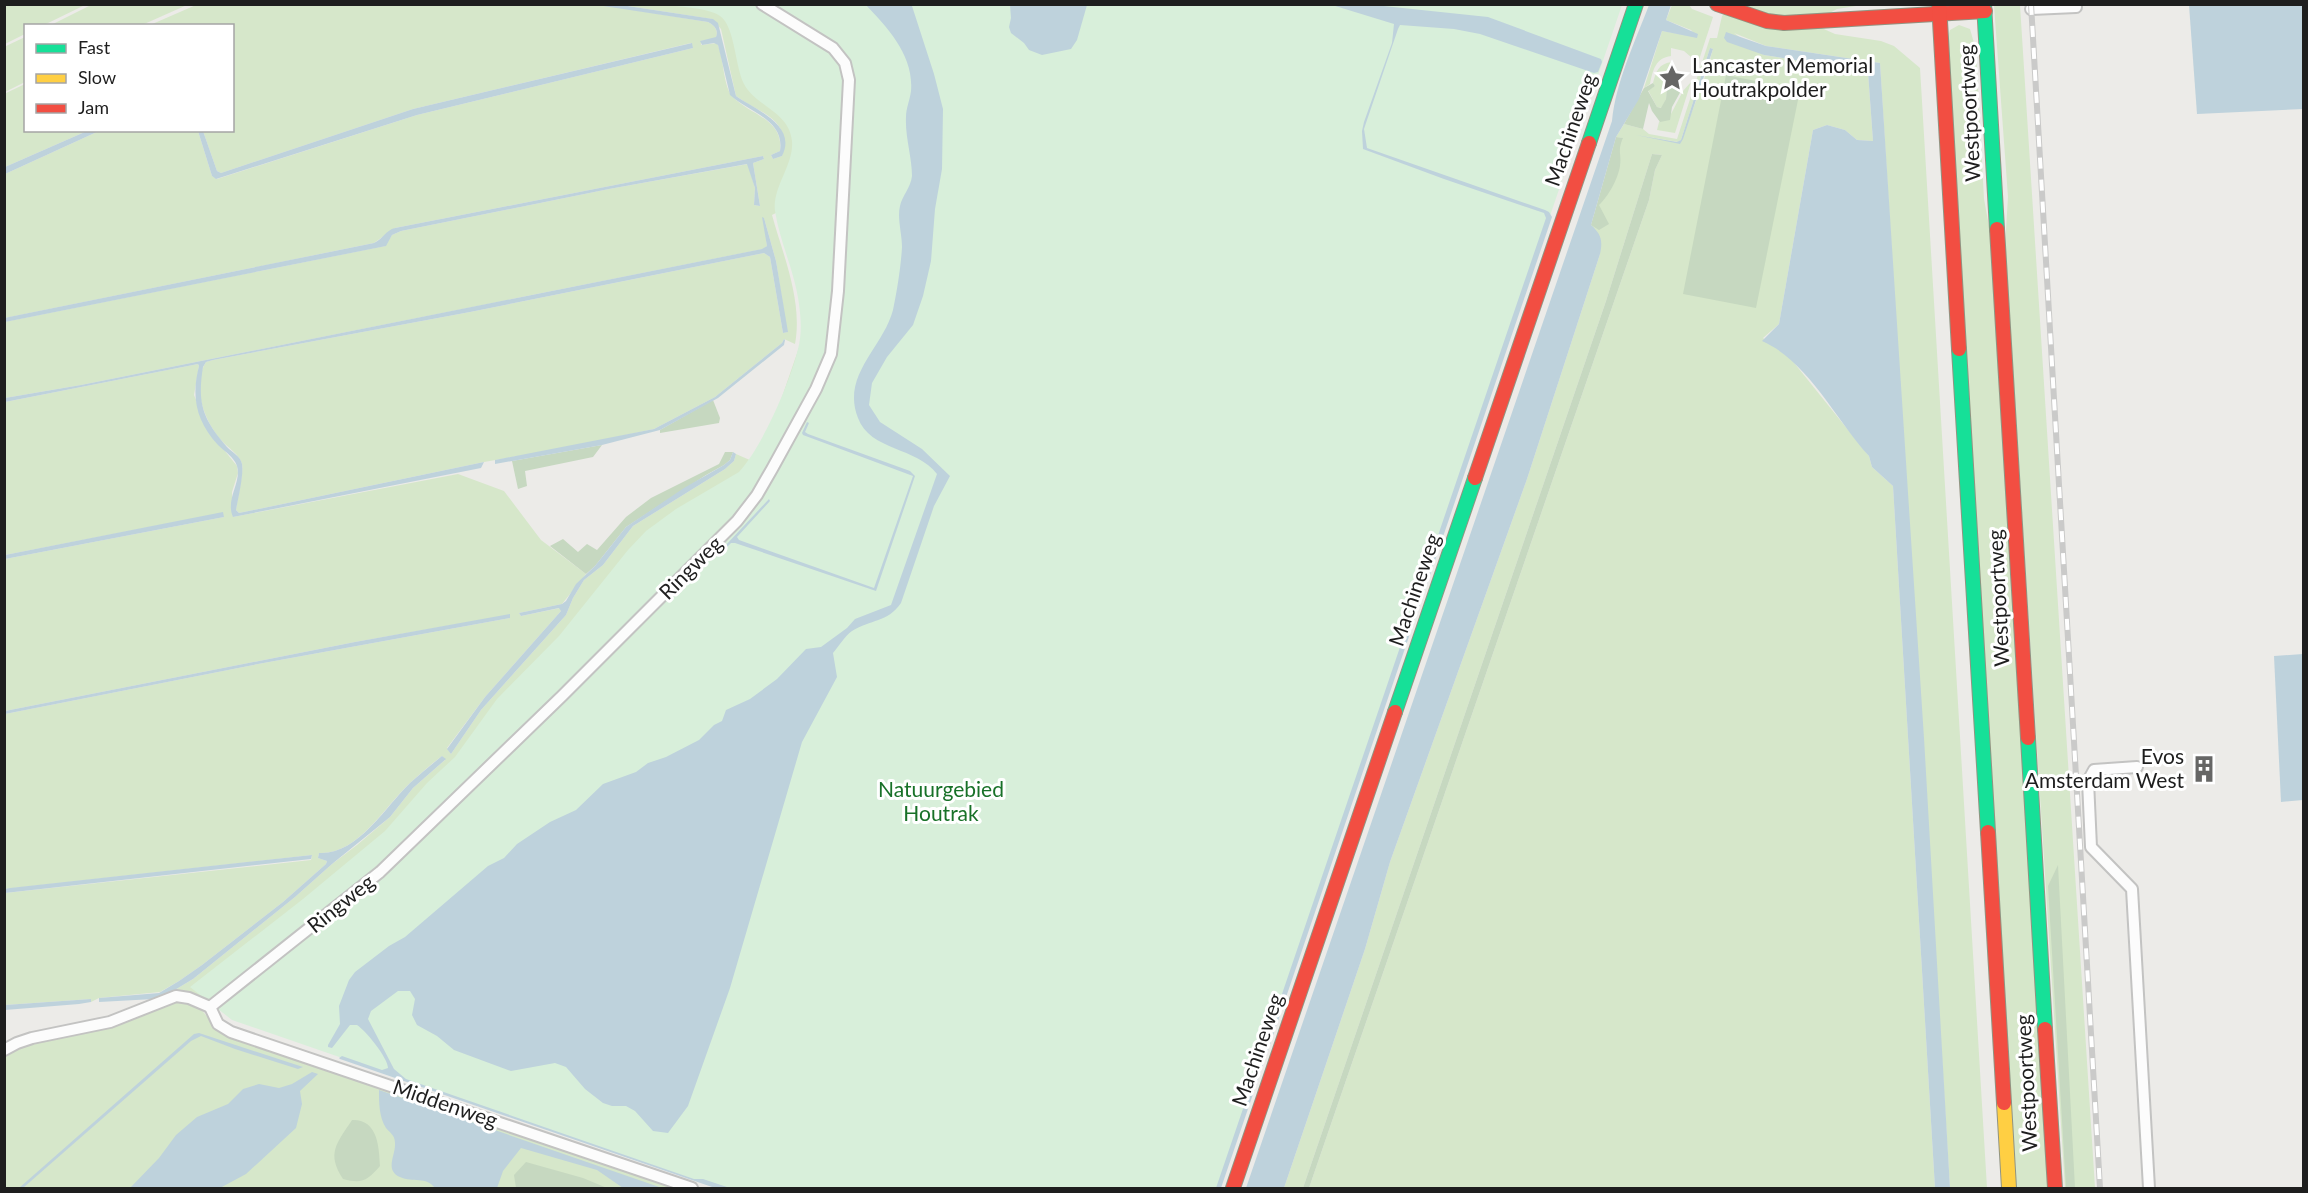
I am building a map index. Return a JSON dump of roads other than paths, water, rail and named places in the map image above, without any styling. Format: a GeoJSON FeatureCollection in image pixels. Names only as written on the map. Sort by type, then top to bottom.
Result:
{"type":"FeatureCollection","features":[{"type":"Feature","properties":{"kind":"main road","name":"Machineweg"},"geometry":{"type":"LineString","coordinates":[[1233,1188],[1636,4]]}},
{"type":"Feature","properties":{"kind":"main road"},"geometry":{"type":"LineString","coordinates":[[1717,4],[1767,21],[1784,23],[1939,9],[1984,8]]}},
{"type":"Feature","properties":{"kind":"main road","name":"Westpoortweg"},"geometry":{"type":"LineString","coordinates":[[1984,8],[2055,1188]]}},
{"type":"Feature","properties":{"kind":"main road","name":"Westpoortweg"},"geometry":{"type":"LineString","coordinates":[[1939,9],[2009,1188]]}},
{"type":"Feature","properties":{"kind":"street","name":"Ringweg"},"geometry":{"type":"LineString","coordinates":[[210,1008],[352,896],[416,839],[737,521],[754,501],[772,469],[821,379],[833,346],[849,80],[846,63],[833,48],[762,4]]}},
{"type":"Feature","properties":{"kind":"street"},"geometry":{"type":"LineString","coordinates":[[2031,9],[2076,7]]}},
{"type":"Feature","properties":{"kind":"street"},"geometry":{"type":"LineString","coordinates":[[2137,767],[2094,770],[2088,781],[2091,847],[2132,889],[2149,1188]]}},
{"type":"Feature","properties":{"kind":"street"},"geometry":{"type":"LineString","coordinates":[[4,1050],[32,1038],[110,1022],[176,996],[189,998],[210,1008]]}},
{"type":"Feature","properties":{"kind":"street","name":"Middenweg"},"geometry":{"type":"LineString","coordinates":[[210,1008],[218,1024],[231,1032],[692,1188]]}},
{"type":"Feature","properties":{"kind":"water"},"geometry":{"type":"Polygon","coordinates":[[[1010,4],[1087,5],[1077,40],[1071,49],[1042,55],[1029,50],[1011,33],[1010,4]]]}},
{"type":"Feature","properties":{"kind":"water"},"geometry":{"type":"Polygon","coordinates":[[[597,5],[621,5],[713,19],[718,23],[736,96],[772,119],[779,127],[784,135],[785,145],[782,156],[773,159],[771,155],[780,151],[777,131],[764,117],[730,95],[718,45],[714,43],[702,45],[700,41],[716,37],[716,30],[712,25],[708,22],[597,5]]]}},
{"type":"Feature","properties":{"kind":"water"},"geometry":{"type":"Polygon","coordinates":[[[866,5],[912,6],[943,109],[942,169],[935,209],[931,261],[923,296],[913,325],[887,357],[872,383],[869,405],[880,422],[922,449],[950,476],[934,506],[901,603],[890,614],[852,631],[833,653],[837,677],[802,742],[730,988],[688,1106],[668,1133],[653,1131],[635,1111],[626,1106],[612,1106],[603,1103],[585,1089],[566,1067],[555,1063],[511,1071],[454,1050],[437,1036],[417,1025],[412,1015],[415,999],[410,991],[398,991],[371,1011],[368,1019],[394,1069],[406,1079],[694,1179],[703,1179],[730,1188],[715,1188],[340,1059],[342,1056],[382,1070],[388,1068],[376,1045],[357,1025],[350,1025],[332,1048],[328,1045],[340,1024],[339,1006],[349,980],[355,972],[389,946],[405,937],[488,866],[504,858],[517,844],[550,822],[576,810],[603,784],[636,772],[648,763],[666,757],[699,740],[714,725],[722,721],[726,710],[750,699],[777,679],[806,649],[821,647],[847,628],[855,619],[891,605],[937,474],[918,458],[873,437],[864,429],[854,403],[859,375],[888,324],[893,310],[902,247],[899,211],[912,176],[906,124],[911,91],[908,66],[904,54],[891,33],[866,5]]]}},
{"type":"Feature","properties":{"kind":"water"},"geometry":{"type":"Polygon","coordinates":[[[1332,5],[1374,5],[1488,17],[1601,59],[1602,62],[1598,72],[1594,73],[1480,34],[1454,29],[1400,25],[1398,29],[1364,129],[1367,148],[1545,210],[1552,217],[1221,1188],[1216,1188],[1546,218],[1544,213],[1363,149],[1364,122],[1392,43],[1394,24],[1332,5]]]}},
{"type":"Feature","properties":{"kind":"water"},"geometry":{"type":"Polygon","coordinates":[[[1649,5],[1671,5],[1666,20],[1698,34],[1697,38],[1662,31],[1639,99],[1616,137],[1591,225],[1600,238],[1600,254],[1527,479],[1390,862],[1365,949],[1284,1188],[1246,1188],[1612,121],[1622,76],[1649,5]]]}},
{"type":"Feature","properties":{"kind":"water"},"geometry":{"type":"Polygon","coordinates":[[[2189,5],[2303,5],[2303,109],[2197,114],[2189,5]]]}},
{"type":"Feature","properties":{"kind":"water"},"geometry":{"type":"Polygon","coordinates":[[[1726,32],[1766,46],[1880,63],[1924,738],[1950,1188],[1935,1188],[1893,486],[1872,467],[1869,456],[1807,377],[1778,350],[1762,341],[1779,324],[1813,130],[1827,125],[1845,130],[1857,140],[1873,141],[1868,72],[1764,55],[1727,42],[1724,38],[1726,32]]]}},
{"type":"Feature","properties":{"kind":"water"},"geometry":{"type":"Polygon","coordinates":[[[692,43],[693,48],[417,115],[216,179],[212,176],[198,132],[203,132],[217,171],[221,173],[413,109],[692,43]]]}},
{"type":"Feature","properties":{"kind":"water"},"geometry":{"type":"Polygon","coordinates":[[[1710,48],[1713,49],[1680,144],[1636,135],[1677,142],[1681,140],[1710,48]]]}},
{"type":"Feature","properties":{"kind":"water"},"geometry":{"type":"Polygon","coordinates":[[[85,132],[97,132],[5,174],[5,167],[85,132]]]}},
{"type":"Feature","properties":{"kind":"water"},"geometry":{"type":"Polygon","coordinates":[[[763,156],[764,159],[753,163],[760,206],[754,205],[755,188],[747,164],[401,231],[392,235],[386,246],[5,322],[5,318],[9,317],[374,243],[395,228],[763,156]]]}},
{"type":"Feature","properties":{"kind":"water"},"geometry":{"type":"Polygon","coordinates":[[[762,217],[776,261],[788,332],[783,333],[770,257],[764,253],[470,312],[213,360],[206,362],[203,367],[201,391],[207,419],[242,464],[242,480],[236,510],[239,513],[484,462],[481,468],[233,517],[231,504],[238,472],[237,466],[232,457],[211,436],[200,418],[195,388],[198,364],[5,402],[5,398],[81,385],[762,249],[767,246],[762,217]]]}},
{"type":"Feature","properties":{"kind":"water"},"geometry":{"type":"Polygon","coordinates":[[[784,339],[784,345],[718,398],[660,430],[602,445],[495,464],[495,460],[654,429],[715,397],[784,339]]]}},
{"type":"Feature","properties":{"kind":"water"},"geometry":{"type":"Polygon","coordinates":[[[807,422],[809,423],[805,432],[808,434],[910,471],[915,476],[876,591],[735,543],[731,543],[726,548],[725,546],[769,499],[770,501],[737,537],[739,540],[874,588],[913,476],[803,435],[807,422]]]}},
{"type":"Feature","properties":{"kind":"water"},"geometry":{"type":"Polygon","coordinates":[[[733,452],[736,454],[734,461],[725,469],[633,526],[603,565],[584,580],[566,615],[481,710],[451,754],[447,749],[485,697],[561,611],[559,608],[521,616],[519,613],[562,604],[566,601],[576,584],[595,566],[626,527],[684,488],[724,465],[730,460],[733,452]]]}},
{"type":"Feature","properties":{"kind":"water"},"geometry":{"type":"Polygon","coordinates":[[[223,512],[224,517],[5,559],[5,555],[223,512]]]}},
{"type":"Feature","properties":{"kind":"water"},"geometry":{"type":"Polygon","coordinates":[[[510,614],[510,618],[258,664],[5,714],[5,711],[510,614]]]}},
{"type":"Feature","properties":{"kind":"water"},"geometry":{"type":"Polygon","coordinates":[[[2303,654],[2303,800],[2281,802],[2274,656],[2303,654]]]}},
{"type":"Feature","properties":{"kind":"water"},"geometry":{"type":"Polygon","coordinates":[[[442,756],[446,759],[413,788],[390,817],[193,979],[154,999],[99,1002],[99,998],[159,993],[202,965],[283,902],[326,864],[327,861],[318,858],[319,853],[333,852],[358,838],[370,828],[410,783],[442,756]]]}},
{"type":"Feature","properties":{"kind":"water"},"geometry":{"type":"Polygon","coordinates":[[[312,855],[311,859],[5,893],[5,889],[10,888],[312,855]]]}},
{"type":"Feature","properties":{"kind":"water"},"geometry":{"type":"Polygon","coordinates":[[[91,999],[91,1002],[79,1004],[5,1010],[5,1005],[91,999]]]}},
{"type":"Feature","properties":{"kind":"water"},"geometry":{"type":"Polygon","coordinates":[[[199,1033],[303,1067],[298,1069],[201,1036],[191,1041],[23,1188],[19,1188],[194,1034],[199,1033]]]}},
{"type":"Feature","properties":{"kind":"water"},"geometry":{"type":"Polygon","coordinates":[[[312,1072],[318,1074],[300,1091],[302,1104],[296,1128],[246,1174],[220,1188],[130,1188],[159,1158],[176,1135],[197,1117],[228,1104],[243,1089],[259,1084],[279,1088],[292,1084],[312,1072]]]}},
{"type":"Feature","properties":{"kind":"water"},"geometry":{"type":"Polygon","coordinates":[[[379,1090],[662,1188],[623,1188],[597,1170],[521,1148],[503,1171],[497,1188],[435,1188],[428,1182],[405,1179],[395,1174],[393,1170],[395,1140],[382,1119],[379,1090]]]}},
{"type":"Feature","properties":{"kind":"railway"},"geometry":{"type":"LineString","coordinates":[[2031,4],[2100,1188]]}},
{"type":"Feature","properties":{"kind":"place","name":"Lancaster Memorial Houtrakpolder"},"geometry":{"type":"Point","coordinates":[1672,78]}},
{"type":"Feature","properties":{"kind":"place","name":"Evos Amsterdam West"},"geometry":{"type":"Point","coordinates":[2204,769]}},
{"type":"Feature","properties":{"kind":"park label","name":"Natuurgebied Houtrak"},"geometry":{"type":"Point","coordinates":[941,802]}}]}
